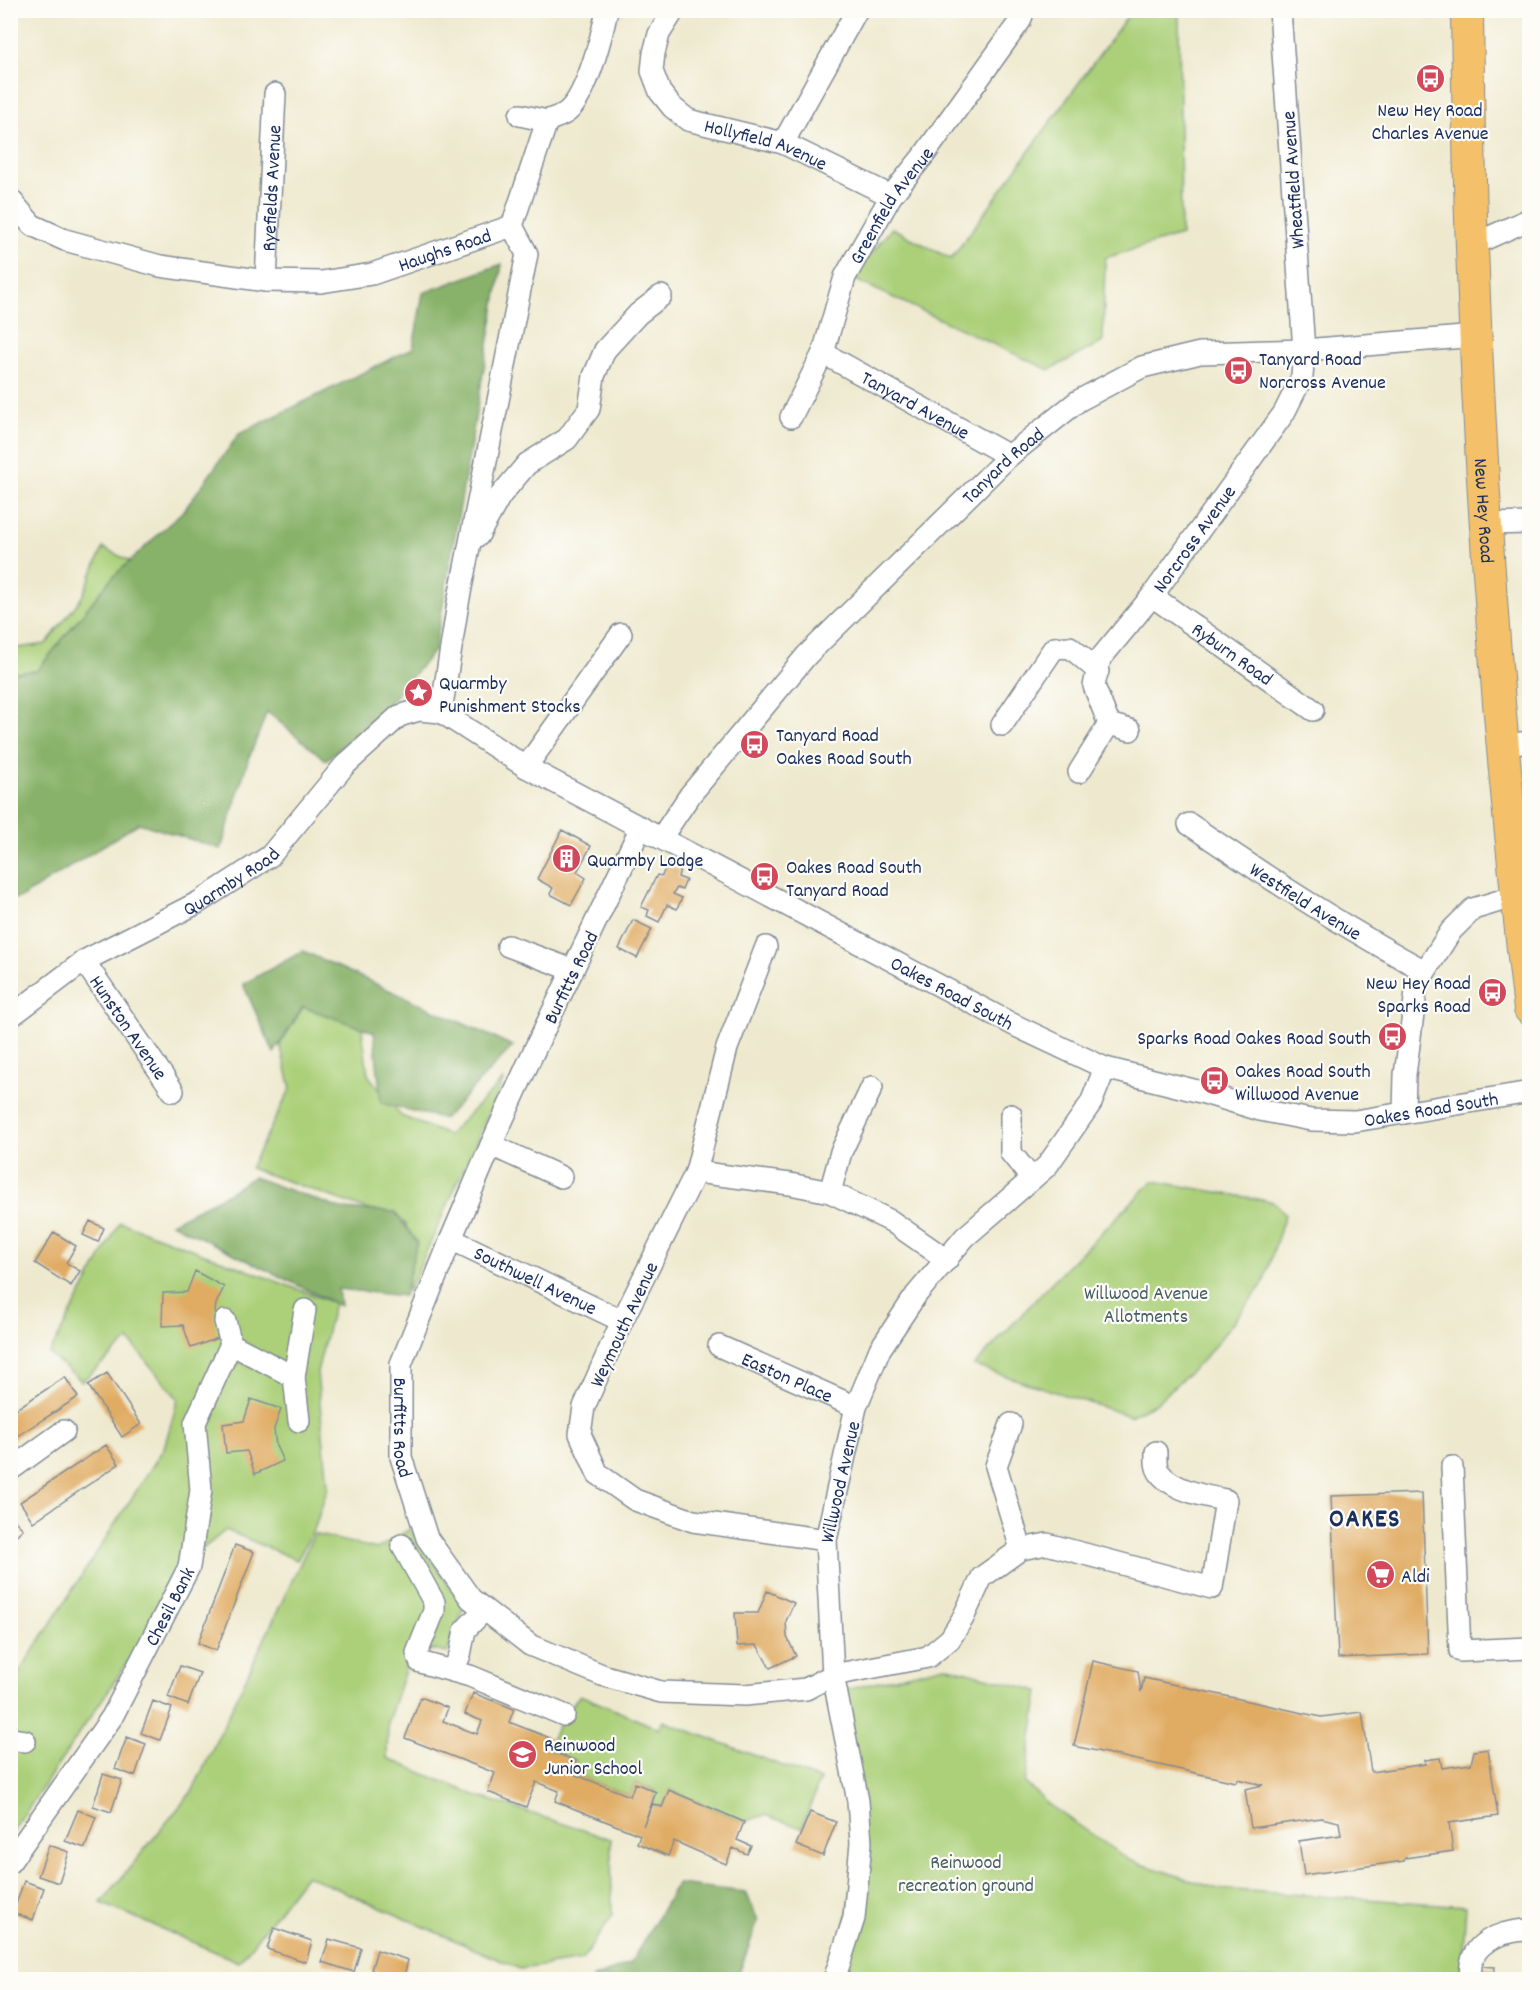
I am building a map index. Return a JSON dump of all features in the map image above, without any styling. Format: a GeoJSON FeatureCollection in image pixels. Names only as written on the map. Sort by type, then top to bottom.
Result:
{"type":"FeatureCollection","features":[{"type":"Feature","properties":{"kind":"highway","name":"New Hey Road"},"geometry":{"type":"LineString","coordinates":[[1467,10],[1472,245],[1486,524],[1517,743],[1522,865],[1516,896],[1530,1009]]}},
{"type":"Feature","properties":{"kind":"street"},"geometry":{"type":"LineString","coordinates":[[520,115],[547,121],[567,113],[574,104],[587,76],[602,35],[607,10]]}},
{"type":"Feature","properties":{"kind":"street","name":"Hollyfield Avenue"},"geometry":{"type":"LineString","coordinates":[[674,10],[659,34],[652,70],[660,92],[672,107],[688,120],[783,143],[891,196]]}},
{"type":"Feature","properties":{"kind":"street"},"geometry":{"type":"LineString","coordinates":[[783,143],[857,10]]}},
{"type":"Feature","properties":{"kind":"street","name":"Greenfield Avenue"},"geometry":{"type":"LineString","coordinates":[[790,417],[823,353],[845,277],[891,196],[924,155],[1020,21],[1024,10]]}},
{"type":"Feature","properties":{"kind":"street","name":"Wheatfield Avenue"},"geometry":{"type":"LineString","coordinates":[[1280,10],[1304,350]]}},
{"type":"Feature","properties":{"kind":"street","name":"Ryefields Avenue"},"geometry":{"type":"LineString","coordinates":[[266,281],[275,94]]}},
{"type":"Feature","properties":{"kind":"street"},"geometry":{"type":"LineString","coordinates":[[512,226],[547,121]]}},
{"type":"Feature","properties":{"kind":"street","name":"Haughs Road"},"geometry":{"type":"LineString","coordinates":[[10,199],[32,225],[65,240],[160,267],[266,281],[321,282],[372,274],[512,226],[527,254],[458,603],[441,712]]}},
{"type":"Feature","properties":{"kind":"street"},"geometry":{"type":"LineString","coordinates":[[1472,245],[1530,219]]}},
{"type":"Feature","properties":{"kind":"street","name":"Haughs Road"},"geometry":{"type":"LineString","coordinates":[[458,603],[480,530],[500,496],[526,464],[567,439],[589,409],[594,376],[605,350],[638,314],[661,296]]}},
{"type":"Feature","properties":{"kind":"street","name":"Tanyard Road"},"geometry":{"type":"LineString","coordinates":[[661,838],[690,795],[807,655],[1009,456],[1078,401],[1142,367],[1200,353],[1304,350],[1476,336]]}},
{"type":"Feature","properties":{"kind":"street","name":"Norcross Avenue"},"geometry":{"type":"LineString","coordinates":[[1098,671],[1100,659],[1152,596],[1284,413],[1302,377],[1304,350]]}},
{"type":"Feature","properties":{"kind":"street","name":"Tanyard Avenue"},"geometry":{"type":"LineString","coordinates":[[823,353],[1009,456]]}},
{"type":"Feature","properties":{"kind":"street"},"geometry":{"type":"LineString","coordinates":[[1486,524],[1530,523]]}},
{"type":"Feature","properties":{"kind":"street","name":"Ryburn Road"},"geometry":{"type":"LineString","coordinates":[[1152,596],[1313,710]]}},
{"type":"Feature","properties":{"kind":"street"},"geometry":{"type":"LineString","coordinates":[[526,767],[621,634]]}},
{"type":"Feature","properties":{"kind":"street"},"geometry":{"type":"LineString","coordinates":[[1002,725],[1054,648],[1070,647],[1098,671],[1094,686],[1109,724]]}},
{"type":"Feature","properties":{"kind":"street","name":"Oakes Road South"},"geometry":{"type":"LineString","coordinates":[[419,710],[441,712],[526,767],[1014,1025],[1105,1068],[1201,1092],[1260,1110],[1311,1120],[1355,1121],[1530,1092]]}},
{"type":"Feature","properties":{"kind":"street","name":"Quarmby Road"},"geometry":{"type":"LineString","coordinates":[[10,1017],[84,961],[199,902],[270,856],[344,766],[399,716],[419,710]]}},
{"type":"Feature","properties":{"kind":"street"},"geometry":{"type":"LineString","coordinates":[[1109,724],[1130,730]]}},
{"type":"Feature","properties":{"kind":"street"},"geometry":{"type":"LineString","coordinates":[[1078,772],[1109,724]]}},
{"type":"Feature","properties":{"kind":"street","name":"Westfield Avenue"},"geometry":{"type":"LineString","coordinates":[[1189,824],[1379,947],[1425,971]]}},
{"type":"Feature","properties":{"kind":"street","name":"Burfitts Road"},"geometry":{"type":"LineString","coordinates":[[641,827],[491,1145],[401,1364],[401,1457],[427,1538],[471,1599],[530,1645],[602,1675],[661,1692],[745,1695],[806,1689],[833,1675],[928,1658],[950,1639],[963,1618],[981,1576],[1021,1549]]}},
{"type":"Feature","properties":{"kind":"street"},"geometry":{"type":"LineString","coordinates":[[1404,1113],[1405,1075],[1417,984],[1451,931],[1473,909],[1516,896]]}},
{"type":"Feature","properties":{"kind":"street"},"geometry":{"type":"LineString","coordinates":[[508,946],[573,970]]}},
{"type":"Feature","properties":{"kind":"street","name":"Weymouth Avenue"},"geometry":{"type":"LineString","coordinates":[[766,947],[727,1048],[696,1172],[622,1322],[584,1407],[580,1434],[598,1474],[635,1500],[693,1521],[826,1540]]}},
{"type":"Feature","properties":{"kind":"street","name":"Hunston Avenue"},"geometry":{"type":"LineString","coordinates":[[84,961],[173,1091]]}},
{"type":"Feature","properties":{"kind":"street","name":"Willwood Avenue"},"geometry":{"type":"LineString","coordinates":[[834,1980],[854,1918],[861,1843],[858,1801],[833,1675],[826,1540],[856,1407],[880,1349],[916,1295],[965,1237],[1047,1166],[1091,1102],[1105,1068]]}},
{"type":"Feature","properties":{"kind":"street"},"geometry":{"type":"LineString","coordinates":[[830,1192],[841,1152],[872,1087]]}},
{"type":"Feature","properties":{"kind":"street"},"geometry":{"type":"LineString","coordinates":[[1011,1114],[1011,1153],[1032,1179]]}},
{"type":"Feature","properties":{"kind":"street"},"geometry":{"type":"LineString","coordinates":[[491,1145],[561,1177]]}},
{"type":"Feature","properties":{"kind":"street"},"geometry":{"type":"LineString","coordinates":[[696,1172],[790,1184],[830,1192],[891,1221],[947,1260]]}},
{"type":"Feature","properties":{"kind":"street","name":"Southwell Avenue"},"geometry":{"type":"LineString","coordinates":[[451,1239],[622,1322]]}},
{"type":"Feature","properties":{"kind":"street"},"geometry":{"type":"LineString","coordinates":[[299,1421],[294,1377],[305,1310]]}},
{"type":"Feature","properties":{"kind":"street"},"geometry":{"type":"LineString","coordinates":[[225,1321],[231,1344],[294,1377]]}},
{"type":"Feature","properties":{"kind":"street","name":"Chesil Bank"},"geometry":{"type":"LineString","coordinates":[[10,1862],[112,1717],[189,1567],[201,1490],[195,1423],[231,1344]]}},
{"type":"Feature","properties":{"kind":"street","name":"Easton Place"},"geometry":{"type":"LineString","coordinates":[[719,1346],[856,1407]]}},
{"type":"Feature","properties":{"kind":"street"},"geometry":{"type":"LineString","coordinates":[[1011,1424],[996,1466],[1021,1549],[1047,1544],[1212,1588],[1226,1500],[1204,1497],[1182,1488],[1159,1473],[1156,1465],[1156,1452]]}},
{"type":"Feature","properties":{"kind":"street"},"geometry":{"type":"LineString","coordinates":[[10,1470],[64,1431]]}},
{"type":"Feature","properties":{"kind":"street"},"geometry":{"type":"LineString","coordinates":[[1452,1467],[1460,1651],[1530,1648]]}},
{"type":"Feature","properties":{"kind":"street"},"geometry":{"type":"LineString","coordinates":[[402,1545],[434,1602],[434,1611],[417,1653],[417,1659],[420,1662],[470,1676],[564,1715]]}},
{"type":"Feature","properties":{"kind":"street"},"geometry":{"type":"LineString","coordinates":[[453,1671],[460,1655],[465,1630],[484,1610]]}},
{"type":"Feature","properties":{"kind":"street"},"geometry":{"type":"LineString","coordinates":[[1470,1980],[1472,1960],[1479,1947],[1508,1932],[1530,1930]]}},
{"type":"Feature","properties":{"kind":"green space"},"geometry":{"type":"Polygon","coordinates":[[[1131,11],[1179,11],[1181,235],[1105,258],[1103,342],[1049,370],[851,278],[892,228],[951,259],[1131,11]]]}},
{"type":"Feature","properties":{"kind":"green space"},"geometry":{"type":"Polygon","coordinates":[[[502,264],[435,650],[383,710],[326,760],[267,712],[247,763],[221,849],[139,823],[22,897],[11,900],[11,673],[37,671],[109,581],[185,509],[239,434],[413,348],[423,293],[502,264]]]}},
{"type":"Feature","properties":{"kind":"green space"},"geometry":{"type":"Polygon","coordinates":[[[103,548],[130,561],[109,581],[37,671],[11,673],[11,649],[46,644],[82,597],[103,548]]]}},
{"type":"Feature","properties":{"kind":"green space"},"geometry":{"type":"Polygon","coordinates":[[[303,951],[513,1046],[444,1119],[381,1103],[374,1032],[303,1007],[274,1053],[243,984],[303,951]]]}},
{"type":"Feature","properties":{"kind":"green space"},"geometry":{"type":"Polygon","coordinates":[[[309,997],[360,1014],[368,1075],[401,1116],[448,1135],[504,1079],[408,1293],[406,1223],[250,1168],[291,1088],[280,1045],[309,997]]]}},
{"type":"Feature","properties":{"kind":"green space"},"geometry":{"type":"Polygon","coordinates":[[[253,1177],[341,1209],[395,1212],[417,1242],[404,1296],[338,1289],[340,1306],[171,1223],[223,1196],[253,1177]]]}},
{"type":"Feature","properties":{"kind":"green space","name":"Willwood Avenue Allotments"},"geometry":{"type":"Polygon","coordinates":[[[1153,1181],[1274,1202],[1285,1215],[1263,1284],[1205,1358],[1156,1403],[1130,1416],[974,1366],[1049,1285],[1153,1181]]]}},
{"type":"Feature","properties":{"kind":"green space"},"geometry":{"type":"Polygon","coordinates":[[[120,1222],[334,1303],[317,1372],[328,1487],[315,1527],[297,1560],[226,1530],[179,1568],[144,1638],[11,1834],[11,1685],[164,1448],[178,1399],[129,1340],[82,1381],[49,1354],[120,1222]]]}},
{"type":"Feature","properties":{"kind":"green space"},"geometry":{"type":"Polygon","coordinates":[[[410,1529],[464,1607],[447,1653],[413,1646],[388,1721],[387,1758],[477,1796],[611,1839],[612,1916],[582,1960],[520,1969],[306,1875],[239,1962],[101,1903],[193,1790],[314,1534],[377,1549],[410,1529]]]}},
{"type":"Feature","properties":{"kind":"green space","name":"Reinwood recreation ground"},"geometry":{"type":"Polygon","coordinates":[[[945,1666],[1039,1691],[1025,1783],[1048,1804],[1129,1860],[1218,1889],[1466,1906],[1461,1979],[835,1980],[861,1843],[836,1692],[945,1666]]]}},
{"type":"Feature","properties":{"kind":"green space"},"geometry":{"type":"Polygon","coordinates":[[[580,1695],[659,1729],[663,1721],[820,1780],[802,1828],[765,1815],[744,1822],[670,1790],[662,1807],[653,1804],[656,1791],[635,1783],[630,1796],[571,1773],[576,1761],[546,1749],[564,1715],[580,1695]]]}},
{"type":"Feature","properties":{"kind":"green space"},"geometry":{"type":"Polygon","coordinates":[[[677,1884],[746,1892],[758,1921],[739,1973],[733,1980],[591,1979],[630,1964],[677,1884]]]}},
{"type":"Feature","properties":{"kind":"building","name":"Quarmby Lodge"},"geometry":{"type":"Polygon","coordinates":[[[562,830],[591,846],[577,872],[586,878],[571,905],[550,894],[553,888],[537,879],[562,830]]]}},
{"type":"Feature","properties":{"kind":"building"},"geometry":{"type":"Polygon","coordinates":[[[667,864],[680,870],[678,877],[686,880],[682,890],[677,888],[673,894],[682,898],[677,909],[667,905],[659,922],[647,916],[649,910],[641,907],[657,875],[662,876],[667,864]]]}},
{"type":"Feature","properties":{"kind":"building"},"geometry":{"type":"Polygon","coordinates":[[[633,920],[652,929],[637,958],[619,949],[633,920]]]}},
{"type":"Feature","properties":{"kind":"building"},"geometry":{"type":"Polygon","coordinates":[[[90,1221],[104,1228],[98,1242],[83,1235],[90,1221]]]}},
{"type":"Feature","properties":{"kind":"building"},"geometry":{"type":"Polygon","coordinates":[[[54,1232],[76,1246],[66,1263],[80,1271],[71,1286],[35,1263],[54,1232]]]}},
{"type":"Feature","properties":{"kind":"building"},"geometry":{"type":"Polygon","coordinates":[[[195,1271],[224,1287],[216,1304],[214,1320],[218,1338],[191,1348],[183,1325],[162,1326],[163,1293],[187,1292],[195,1271]]]}},
{"type":"Feature","properties":{"kind":"building"},"geometry":{"type":"Polygon","coordinates":[[[107,1373],[141,1424],[122,1437],[88,1385],[107,1373]]]}},
{"type":"Feature","properties":{"kind":"building"},"geometry":{"type":"Polygon","coordinates":[[[65,1377],[78,1397],[10,1441],[10,1413],[65,1377]]]}},
{"type":"Feature","properties":{"kind":"building"},"geometry":{"type":"Polygon","coordinates":[[[251,1399],[281,1409],[274,1429],[276,1446],[283,1461],[255,1474],[247,1451],[226,1453],[223,1424],[244,1421],[251,1399]]]}},
{"type":"Feature","properties":{"kind":"building"},"geometry":{"type":"Polygon","coordinates":[[[106,1445],[119,1464],[33,1522],[20,1502],[106,1445]]]}},
{"type":"Feature","properties":{"kind":"building","name":"Aldi"},"geometry":{"type":"Polygon","coordinates":[[[1422,1493],[1428,1654],[1338,1658],[1331,1496],[1422,1493]]]}},
{"type":"Feature","properties":{"kind":"building"},"geometry":{"type":"Polygon","coordinates":[[[10,1516],[23,1529],[10,1541],[10,1516]]]}},
{"type":"Feature","properties":{"kind":"building"},"geometry":{"type":"Polygon","coordinates":[[[235,1545],[254,1552],[216,1651],[198,1643],[235,1545]]]}},
{"type":"Feature","properties":{"kind":"building"},"geometry":{"type":"Polygon","coordinates":[[[767,1591],[794,1603],[786,1621],[787,1637],[796,1656],[770,1668],[757,1645],[737,1646],[735,1613],[758,1613],[767,1591]]]}},
{"type":"Feature","properties":{"kind":"building"},"geometry":{"type":"Polygon","coordinates":[[[1093,1661],[1138,1671],[1141,1692],[1144,1678],[1321,1717],[1362,1712],[1371,1772],[1425,1764],[1425,1760],[1440,1758],[1442,1768],[1471,1764],[1474,1751],[1488,1749],[1498,1816],[1449,1823],[1453,1851],[1405,1858],[1404,1861],[1304,1875],[1299,1841],[1341,1835],[1339,1822],[1321,1818],[1251,1828],[1245,1789],[1263,1785],[1237,1779],[1236,1782],[1074,1746],[1093,1661]]]}},
{"type":"Feature","properties":{"kind":"building"},"geometry":{"type":"Polygon","coordinates":[[[180,1666],[200,1673],[188,1705],[168,1697],[180,1666]]]}},
{"type":"Feature","properties":{"kind":"building"},"geometry":{"type":"Polygon","coordinates":[[[473,1693],[514,1709],[509,1722],[550,1738],[546,1749],[576,1761],[571,1773],[630,1796],[635,1783],[656,1792],[643,1826],[653,1804],[662,1807],[669,1790],[744,1822],[737,1840],[751,1846],[747,1854],[733,1848],[726,1864],[674,1841],[668,1856],[637,1843],[640,1835],[555,1801],[559,1791],[536,1782],[526,1807],[488,1792],[495,1773],[405,1738],[421,1697],[448,1708],[443,1721],[477,1734],[482,1721],[465,1714],[473,1693]]]}},
{"type":"Feature","properties":{"kind":"building"},"geometry":{"type":"Polygon","coordinates":[[[153,1701],[172,1708],[160,1740],[141,1733],[153,1701]]]}},
{"type":"Feature","properties":{"kind":"building"},"geometry":{"type":"Polygon","coordinates":[[[127,1737],[146,1744],[135,1776],[115,1769],[127,1737]]]}},
{"type":"Feature","properties":{"kind":"building"},"geometry":{"type":"Polygon","coordinates":[[[103,1774],[122,1780],[111,1812],[93,1806],[103,1774]]]}},
{"type":"Feature","properties":{"kind":"building"},"geometry":{"type":"Polygon","coordinates":[[[78,1810],[96,1817],[85,1848],[65,1841],[78,1810]]]}},
{"type":"Feature","properties":{"kind":"building"},"geometry":{"type":"Polygon","coordinates":[[[810,1812],[836,1822],[823,1856],[796,1845],[810,1812]]]}},
{"type":"Feature","properties":{"kind":"building"},"geometry":{"type":"Polygon","coordinates":[[[49,1845],[69,1852],[59,1883],[38,1876],[49,1845]]]}},
{"type":"Feature","properties":{"kind":"building"},"geometry":{"type":"Polygon","coordinates":[[[24,1881],[44,1888],[33,1920],[13,1913],[24,1881]]]}},
{"type":"Feature","properties":{"kind":"building"},"geometry":{"type":"Polygon","coordinates":[[[274,1928],[312,1941],[306,1962],[267,1949],[274,1928]]]}},
{"type":"Feature","properties":{"kind":"building"},"geometry":{"type":"Polygon","coordinates":[[[329,1939],[361,1948],[354,1972],[322,1962],[329,1939]]]}},
{"type":"Feature","properties":{"kind":"building"},"geometry":{"type":"Polygon","coordinates":[[[377,1950],[408,1960],[403,1980],[371,1970],[377,1950]]]}},
{"type":"Feature","properties":{"kind":"building"},"geometry":{"type":"Polygon","coordinates":[[[10,1955],[12,1955],[14,1973],[10,1973],[10,1955]]]}},
{"type":"Feature","properties":{"kind":"building"},"geometry":{"type":"Polygon","coordinates":[[[1479,1966],[1495,1967],[1494,1976],[1504,1977],[1503,1980],[1478,1980],[1479,1966]]]}},
{"type":"Feature","properties":{"kind":"place","name":"New Hey Road Charles Avenue"},"geometry":{"type":"Point","coordinates":[1430,79]}},
{"type":"Feature","properties":{"kind":"place","name":"Tanyard Road Norcross Avenue"},"geometry":{"type":"Point","coordinates":[1238,370]}},
{"type":"Feature","properties":{"kind":"place","name":"Quarmby Punishment Stocks"},"geometry":{"type":"Point","coordinates":[418,693]}},
{"type":"Feature","properties":{"kind":"place","name":"Tanyard Road Oakes Road South"},"geometry":{"type":"Point","coordinates":[755,745]}},
{"type":"Feature","properties":{"kind":"place","name":"Quarmby Lodge"},"geometry":{"type":"Point","coordinates":[566,859]}},
{"type":"Feature","properties":{"kind":"place","name":"Oakes Road South Tanyard Road"},"geometry":{"type":"Point","coordinates":[765,877]}},
{"type":"Feature","properties":{"kind":"place","name":"New Hey Road Sparks Road"},"geometry":{"type":"Point","coordinates":[1492,993]}},
{"type":"Feature","properties":{"kind":"place","name":"Sparks Road Oakes Road South"},"geometry":{"type":"Point","coordinates":[1392,1037]}},
{"type":"Feature","properties":{"kind":"place","name":"Oakes Road South Willwood Avenue"},"geometry":{"type":"Point","coordinates":[1214,1081]}},
{"type":"Feature","properties":{"kind":"place","name":"Aldi"},"geometry":{"type":"Point","coordinates":[1380,1575]}},
{"type":"Feature","properties":{"kind":"place","name":"Reinwood Junior School"},"geometry":{"type":"Point","coordinates":[523,1755]}},
{"type":"Feature","properties":{"kind":"district","name":"OAKES"},"geometry":{"type":"Point","coordinates":[1365,1517]}}]}
